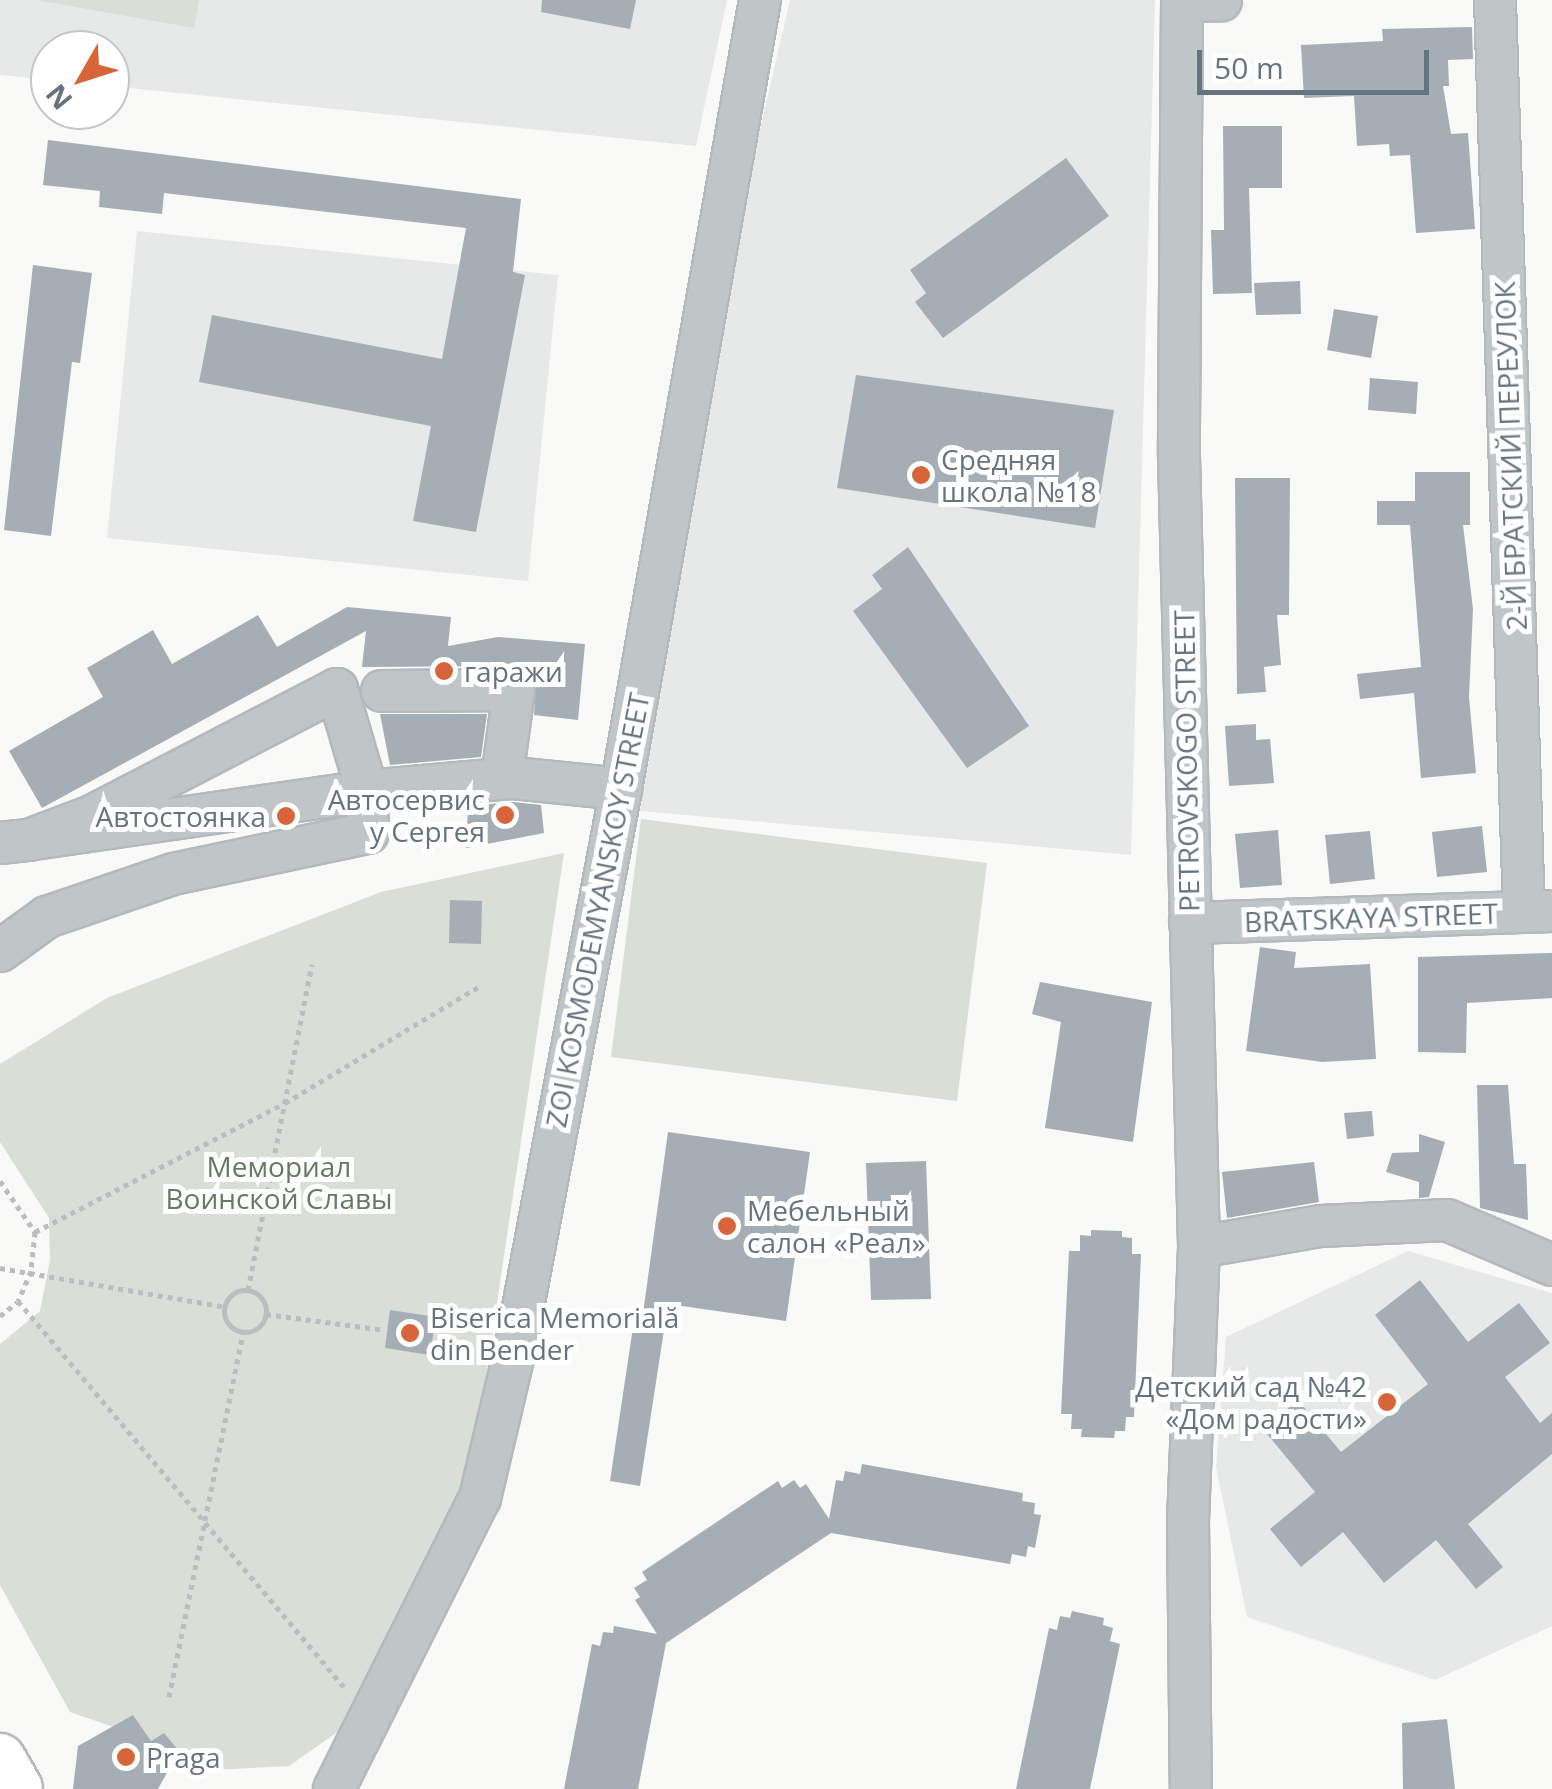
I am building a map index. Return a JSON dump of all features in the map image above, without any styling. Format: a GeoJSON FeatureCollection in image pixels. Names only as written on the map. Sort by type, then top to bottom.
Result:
{"type":"FeatureCollection","features":[{"type":"Feature","properties":{"kind":"main road"},"geometry":{"type":"LineString","coordinates":[[0,1759],[17,1789]]}},
{"type":"Feature","properties":{"kind":"street","name":"ZOI KOSMODEMYANSKOY STREET"},"geometry":{"type":"LineString","coordinates":[[334,1789],[480,1498],[515,1350],[621,789],[760,0]]}},
{"type":"Feature","properties":{"kind":"street"},"geometry":{"type":"LineString","coordinates":[[1182,0],[1221,0]]}},
{"type":"Feature","properties":{"kind":"street","name":"PETROVSKOGO STREET"},"geometry":{"type":"LineString","coordinates":[[1182,0],[1179,456],[1199,1247],[1188,1521],[1191,1789]]}},
{"type":"Feature","properties":{"kind":"street","name":"2-Й БРАТСКИЙ ПЕРЕУЛОК"},"geometry":{"type":"LineString","coordinates":[[1495,0],[1538,911]]}},
{"type":"Feature","properties":{"kind":"street"},"geometry":{"type":"LineString","coordinates":[[0,951],[47,917],[173,874],[368,833],[367,792],[337,689],[92,816],[14,842]]}},
{"type":"Feature","properties":{"kind":"street"},"geometry":{"type":"LineString","coordinates":[[382,691],[514,690],[502,778]]}},
{"type":"Feature","properties":{"kind":"street"},"geometry":{"type":"LineString","coordinates":[[14,842],[367,792],[502,778],[621,789]]}},
{"type":"Feature","properties":{"kind":"street","name":"BRATSKAYA STREET"},"geometry":{"type":"LineString","coordinates":[[1190,923],[1538,911]]}},
{"type":"Feature","properties":{"kind":"street"},"geometry":{"type":"LineString","coordinates":[[1199,1247],[1321,1226],[1447,1220],[1552,1266]]}},
{"type":"Feature","properties":{"kind":"path"},"geometry":{"type":"LineString","coordinates":[[248,1290],[312,964]]}},
{"type":"Feature","properties":{"kind":"path"},"geometry":{"type":"LineString","coordinates":[[35,1232],[285,1103],[482,985]]}},
{"type":"Feature","properties":{"kind":"path"},"geometry":{"type":"LineString","coordinates":[[0,1180],[35,1232],[32,1271],[18,1301],[0,1316]]}},
{"type":"Feature","properties":{"kind":"path"},"geometry":{"type":"LineString","coordinates":[[0,1268],[225,1307]]}},
{"type":"Feature","properties":{"kind":"path"},"geometry":{"type":"LineString","coordinates":[[248,1290],[260,1296],[266,1314],[260,1326],[242,1332],[230,1326],[225,1307],[236,1292],[248,1290]]}},
{"type":"Feature","properties":{"kind":"path"},"geometry":{"type":"LineString","coordinates":[[18,1301],[200,1522],[350,1693]]}},
{"type":"Feature","properties":{"kind":"path"},"geometry":{"type":"LineString","coordinates":[[266,1314],[385,1330]]}},
{"type":"Feature","properties":{"kind":"path"},"geometry":{"type":"LineString","coordinates":[[169,1696],[200,1522],[242,1332]]}},
{"type":"Feature","properties":{"kind":"shaded area"},"geometry":{"type":"Polygon","coordinates":[[[0,0],[727,0],[696,146],[130,88],[130,30],[30,30],[30,78],[0,75],[0,0]]]}},
{"type":"Feature","properties":{"kind":"shaded area","name":"Средняя школа №18"},"geometry":{"type":"Polygon","coordinates":[[[790,0],[1155,0],[1131,855],[640,811],[758,138],[790,0]]]}},
{"type":"Feature","properties":{"kind":"shaded area"},"geometry":{"type":"Polygon","coordinates":[[[137,231],[558,275],[528,581],[107,538],[137,231]]]}},
{"type":"Feature","properties":{"kind":"shaded area","name":"Детский сад №42 «Дом радости»"},"geometry":{"type":"Polygon","coordinates":[[[1408,1251],[1552,1293],[1552,1626],[1435,1680],[1247,1617],[1216,1467],[1226,1337],[1408,1251]]]}},
{"type":"Feature","properties":{"kind":"green space"},"geometry":{"type":"Polygon","coordinates":[[[36,0],[199,0],[194,28],[36,0]]]}},
{"type":"Feature","properties":{"kind":"green space"},"geometry":{"type":"Polygon","coordinates":[[[641,819],[987,863],[957,1101],[611,1057],[641,819]]]}},
{"type":"Feature","properties":{"kind":"green space","name":"Мемориал Воинской Славы"},"geometry":{"type":"Polygon","coordinates":[[[564,853],[470,1484],[346,1726],[289,1766],[194,1771],[131,1733],[70,1712],[0,1585],[0,1344],[40,1311],[50,1260],[49,1218],[0,1142],[0,1064],[107,998],[381,892],[564,853]]]}},
{"type":"Feature","properties":{"kind":"building"},"geometry":{"type":"Polygon","coordinates":[[[542,0],[636,0],[630,29],[541,12],[542,0]]]}},
{"type":"Feature","properties":{"kind":"building"},"geometry":{"type":"Polygon","coordinates":[[[1472,27],[1473,59],[1448,60],[1449,86],[1443,86],[1451,134],[1468,133],[1475,229],[1416,233],[1410,155],[1390,156],[1389,144],[1357,146],[1354,96],[1304,98],[1301,45],[1383,41],[1382,29],[1472,27]]]}},
{"type":"Feature","properties":{"kind":"building"},"geometry":{"type":"Polygon","coordinates":[[[1223,126],[1282,126],[1282,188],[1249,188],[1252,293],[1213,294],[1211,230],[1224,230],[1223,126]]]}},
{"type":"Feature","properties":{"kind":"building"},"geometry":{"type":"Polygon","coordinates":[[[48,140],[521,199],[513,272],[525,275],[476,532],[413,521],[431,426],[199,382],[212,315],[442,359],[466,228],[164,193],[162,214],[99,207],[100,191],[43,185],[48,140]]]}},
{"type":"Feature","properties":{"kind":"building"},"geometry":{"type":"Polygon","coordinates":[[[1066,158],[1109,216],[943,338],[915,302],[926,293],[910,270],[1066,158]]]}},
{"type":"Feature","properties":{"kind":"building"},"geometry":{"type":"Polygon","coordinates":[[[33,265],[92,273],[80,363],[72,362],[51,536],[4,530],[33,265]]]}},
{"type":"Feature","properties":{"kind":"building"},"geometry":{"type":"Polygon","coordinates":[[[1300,281],[1301,314],[1256,315],[1254,283],[1300,281]]]}},
{"type":"Feature","properties":{"kind":"building"},"geometry":{"type":"Polygon","coordinates":[[[1334,309],[1378,316],[1371,358],[1327,350],[1334,309]]]}},
{"type":"Feature","properties":{"kind":"building"},"geometry":{"type":"Polygon","coordinates":[[[856,375],[1114,410],[1095,528],[837,488],[856,375]]]}},
{"type":"Feature","properties":{"kind":"building"},"geometry":{"type":"Polygon","coordinates":[[[1370,378],[1418,382],[1416,414],[1368,410],[1370,378]]]}},
{"type":"Feature","properties":{"kind":"building"},"geometry":{"type":"Polygon","coordinates":[[[1415,472],[1470,472],[1470,525],[1463,525],[1473,609],[1469,697],[1476,773],[1421,778],[1414,693],[1360,699],[1357,674],[1421,667],[1410,525],[1377,525],[1377,501],[1415,501],[1415,472]]]}},
{"type":"Feature","properties":{"kind":"building"},"geometry":{"type":"Polygon","coordinates":[[[1235,478],[1290,478],[1289,615],[1277,615],[1281,665],[1264,667],[1266,692],[1237,694],[1235,478]]]}},
{"type":"Feature","properties":{"kind":"building"},"geometry":{"type":"Polygon","coordinates":[[[908,547],[1029,726],[967,768],[853,611],[882,589],[872,575],[908,547]]]}},
{"type":"Feature","properties":{"kind":"building"},"geometry":{"type":"Polygon","coordinates":[[[347,607],[451,617],[448,646],[498,637],[585,644],[578,720],[534,715],[536,681],[515,666],[362,667],[366,631],[42,808],[9,751],[103,697],[87,668],[153,630],[172,664],[258,615],[277,647],[347,607]]]}},
{"type":"Feature","properties":{"kind":"building"},"geometry":{"type":"Polygon","coordinates":[[[380,714],[487,714],[481,757],[390,765],[380,714]]]}},
{"type":"Feature","properties":{"kind":"building"},"geometry":{"type":"Polygon","coordinates":[[[1256,724],[1256,740],[1270,739],[1274,783],[1229,786],[1225,726],[1256,724]]]}},
{"type":"Feature","properties":{"kind":"building","name":"Автосервис у Сергея"},"geometry":{"type":"Polygon","coordinates":[[[513,802],[541,805],[544,833],[466,848],[468,806],[513,802]]]}},
{"type":"Feature","properties":{"kind":"building"},"geometry":{"type":"Polygon","coordinates":[[[1482,826],[1487,872],[1437,877],[1432,832],[1482,826]]]}},
{"type":"Feature","properties":{"kind":"building"},"geometry":{"type":"Polygon","coordinates":[[[1278,830],[1282,885],[1240,888],[1235,834],[1278,830]]]}},
{"type":"Feature","properties":{"kind":"building"},"geometry":{"type":"Polygon","coordinates":[[[1370,831],[1375,879],[1330,884],[1325,835],[1370,831]]]}},
{"type":"Feature","properties":{"kind":"building"},"geometry":{"type":"Polygon","coordinates":[[[450,900],[482,901],[481,944],[449,943],[450,900]]]}},
{"type":"Feature","properties":{"kind":"building"},"geometry":{"type":"Polygon","coordinates":[[[1260,947],[1296,952],[1294,968],[1370,964],[1376,1059],[1322,1062],[1246,1051],[1260,947]]]}},
{"type":"Feature","properties":{"kind":"building"},"geometry":{"type":"Polygon","coordinates":[[[1552,953],[1552,998],[1467,1003],[1466,1053],[1418,1052],[1418,957],[1552,953]]]}},
{"type":"Feature","properties":{"kind":"building"},"geometry":{"type":"Polygon","coordinates":[[[1040,982],[1152,1002],[1133,1142],[1045,1128],[1061,1022],[1032,1014],[1040,982]]]}},
{"type":"Feature","properties":{"kind":"building"},"geometry":{"type":"Polygon","coordinates":[[[1477,1085],[1508,1085],[1514,1164],[1526,1164],[1528,1220],[1480,1208],[1477,1085]]]}},
{"type":"Feature","properties":{"kind":"building"},"geometry":{"type":"Polygon","coordinates":[[[1372,1111],[1374,1136],[1347,1139],[1344,1113],[1372,1111]]]}},
{"type":"Feature","properties":{"kind":"building","name":"Мебельный салон «Реал»"},"geometry":{"type":"Polygon","coordinates":[[[668,1132],[810,1152],[786,1321],[668,1304],[640,1486],[610,1481],[633,1327],[641,1328],[668,1132]]]}},
{"type":"Feature","properties":{"kind":"building"},"geometry":{"type":"Polygon","coordinates":[[[1419,1134],[1445,1142],[1429,1197],[1419,1198],[1419,1182],[1386,1172],[1392,1153],[1419,1152],[1419,1134]]]}},
{"type":"Feature","properties":{"kind":"building"},"geometry":{"type":"Polygon","coordinates":[[[926,1161],[931,1299],[871,1300],[866,1163],[926,1161]]]}},
{"type":"Feature","properties":{"kind":"building"},"geometry":{"type":"Polygon","coordinates":[[[1314,1162],[1319,1202],[1227,1218],[1222,1172],[1314,1162]]]}},
{"type":"Feature","properties":{"kind":"building"},"geometry":{"type":"Polygon","coordinates":[[[1091,1230],[1122,1231],[1122,1237],[1132,1238],[1132,1254],[1141,1254],[1134,1417],[1126,1417],[1125,1431],[1115,1431],[1114,1438],[1081,1437],[1082,1429],[1071,1429],[1072,1414],[1061,1414],[1069,1251],[1080,1251],[1080,1235],[1091,1236],[1091,1230]]]}},
{"type":"Feature","properties":{"kind":"building"},"geometry":{"type":"Polygon","coordinates":[[[1420,1280],[1468,1342],[1519,1303],[1550,1343],[1505,1377],[1540,1423],[1552,1413],[1552,1454],[1468,1524],[1503,1567],[1476,1589],[1436,1540],[1384,1583],[1343,1532],[1301,1567],[1270,1529],[1315,1492],[1263,1429],[1298,1400],[1341,1452],[1428,1384],[1375,1315],[1420,1280]]]}},
{"type":"Feature","properties":{"kind":"building","name":"Biserica Memorială din Bender"},"geometry":{"type":"Polygon","coordinates":[[[390,1310],[436,1317],[430,1355],[385,1348],[390,1310]]]}},
{"type":"Feature","properties":{"kind":"building"},"geometry":{"type":"Polygon","coordinates":[[[862,1464],[1023,1493],[1022,1501],[1035,1503],[1034,1514],[1041,1515],[1035,1548],[1028,1546],[1026,1557],[1012,1554],[1010,1564],[831,1533],[666,1643],[638,1789],[564,1789],[592,1644],[600,1646],[603,1632],[613,1633],[614,1626],[657,1634],[635,1600],[640,1597],[634,1588],[647,1580],[642,1572],[778,1481],[782,1488],[794,1480],[800,1488],[806,1484],[829,1519],[836,1480],[843,1481],[845,1471],[860,1474],[862,1464]]]}},
{"type":"Feature","properties":{"kind":"building"},"geometry":{"type":"Polygon","coordinates":[[[1072,1611],[1104,1618],[1103,1625],[1113,1628],[1110,1641],[1120,1644],[1090,1789],[1016,1789],[1049,1628],[1057,1630],[1060,1616],[1070,1618],[1072,1611]]]}},
{"type":"Feature","properties":{"kind":"building","name":"Praga"},"geometry":{"type":"Polygon","coordinates":[[[133,1715],[151,1741],[164,1733],[179,1751],[158,1789],[73,1789],[78,1746],[133,1715]]]}},
{"type":"Feature","properties":{"kind":"building"},"geometry":{"type":"Polygon","coordinates":[[[1447,1719],[1455,1789],[1403,1789],[1402,1723],[1447,1719]]]}},
{"type":"Feature","properties":{"kind":"place","name":"Средняя школа №18"},"geometry":{"type":"Point","coordinates":[921,475]}},
{"type":"Feature","properties":{"kind":"place","name":"гаражи"},"geometry":{"type":"Point","coordinates":[444,671]}},
{"type":"Feature","properties":{"kind":"place","name":"Автосервис у Сергея"},"geometry":{"type":"Point","coordinates":[505,815]}},
{"type":"Feature","properties":{"kind":"place","name":"Автостоянка"},"geometry":{"type":"Point","coordinates":[286,816]}},
{"type":"Feature","properties":{"kind":"place","name":"Мебельный салон «Реал»"},"geometry":{"type":"Point","coordinates":[727,1226]}},
{"type":"Feature","properties":{"kind":"place","name":"Biserica Memorială din Bender"},"geometry":{"type":"Point","coordinates":[410,1333]}},
{"type":"Feature","properties":{"kind":"place","name":"Детский сад №42 «Дом радости»"},"geometry":{"type":"Point","coordinates":[1387,1402]}},
{"type":"Feature","properties":{"kind":"place","name":"Praga"},"geometry":{"type":"Point","coordinates":[126,1757]}}]}
